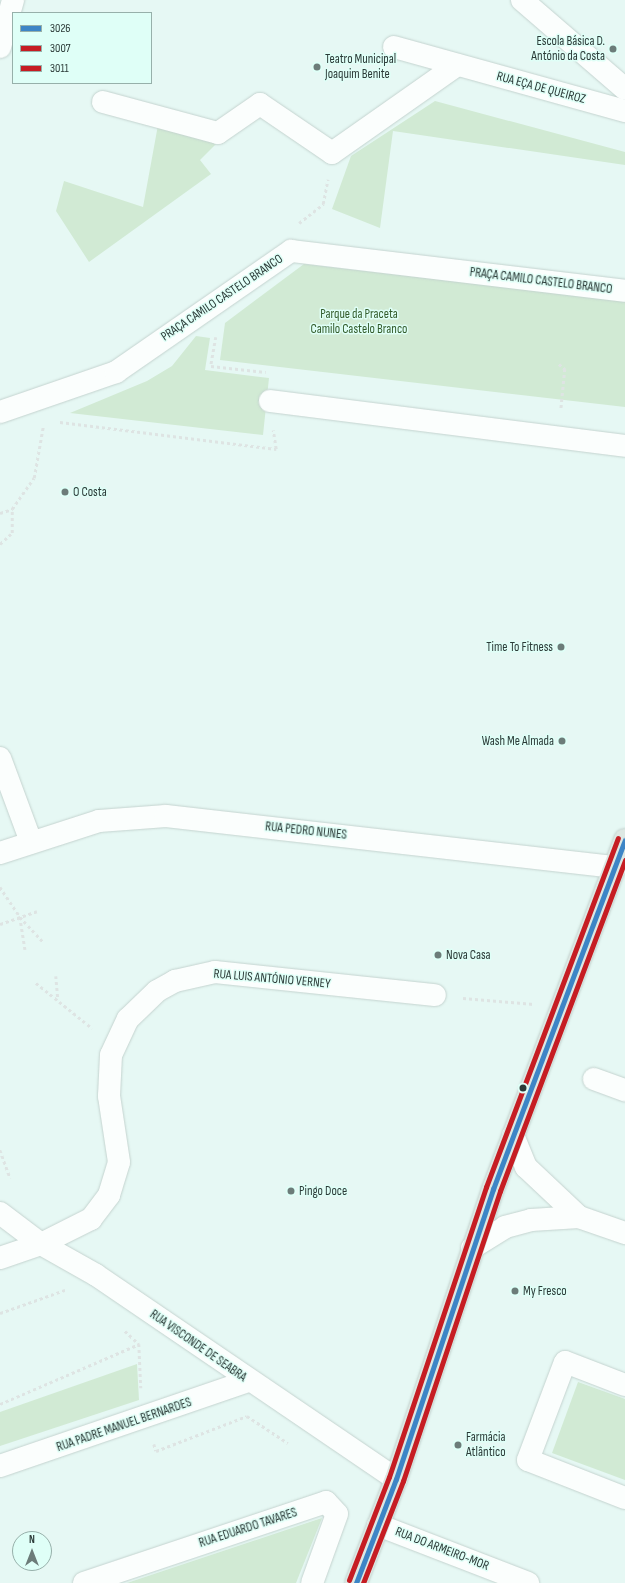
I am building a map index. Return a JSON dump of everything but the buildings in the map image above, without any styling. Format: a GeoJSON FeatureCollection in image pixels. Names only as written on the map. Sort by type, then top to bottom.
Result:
{"type":"FeatureCollection","features":[{"type":"Feature","properties":{"kind":"main road"},"geometry":{"type":"LineString","coordinates":[[356,1583],[396,1479],[472,1248],[513,1135],[625,840]]}},
{"type":"Feature","properties":{"kind":"street"},"geometry":{"type":"LineString","coordinates":[[522,0],[625,89]]}},
{"type":"Feature","properties":{"kind":"street"},"geometry":{"type":"LineString","coordinates":[[0,47],[8,3]]}},
{"type":"Feature","properties":{"kind":"street","name":"RUA EÇA DE QUEIROZ"},"geometry":{"type":"LineString","coordinates":[[394,47],[625,111]]}},
{"type":"Feature","properties":{"kind":"street"},"geometry":{"type":"LineString","coordinates":[[103,102],[218,133],[260,104],[332,153],[457,65]]}},
{"type":"Feature","properties":{"kind":"street","name":"PRAÇA CAMILO CASTELO BRANCO"},"geometry":{"type":"LineString","coordinates":[[0,412],[116,372],[291,251],[625,291]]}},
{"type":"Feature","properties":{"kind":"street"},"geometry":{"type":"LineString","coordinates":[[270,401],[625,446]]}},
{"type":"Feature","properties":{"kind":"street"},"geometry":{"type":"LineString","coordinates":[[0,758],[31,842]]}},
{"type":"Feature","properties":{"kind":"street","name":"RUA PEDRO NUNES"},"geometry":{"type":"LineString","coordinates":[[0,853],[99,821],[166,816],[616,867]]}},
{"type":"Feature","properties":{"kind":"street","name":"RUA LUIS ANTÓNIO VERNEY"},"geometry":{"type":"LineString","coordinates":[[0,1258],[41,1244],[91,1218],[109,1195],[116,1177],[118,1148],[108,1076],[115,1046],[128,1019],[141,1004],[175,981],[195,974],[237,973],[435,996]]}},
{"type":"Feature","properties":{"kind":"street"},"geometry":{"type":"LineString","coordinates":[[594,1079],[625,1090]]}},
{"type":"Feature","properties":{"kind":"street"},"geometry":{"type":"LineString","coordinates":[[513,1135],[526,1167],[579,1217]]}},
{"type":"Feature","properties":{"kind":"street","name":"RUA VISCONDE DE SEABRA"},"geometry":{"type":"LineString","coordinates":[[0,1213],[41,1244],[96,1275],[248,1381],[396,1479]]}},
{"type":"Feature","properties":{"kind":"street"},"geometry":{"type":"LineString","coordinates":[[472,1248],[505,1227],[531,1220],[579,1217],[625,1233]]}},
{"type":"Feature","properties":{"kind":"street"},"geometry":{"type":"LineString","coordinates":[[625,1385],[565,1362],[528,1460],[625,1498]]}},
{"type":"Feature","properties":{"kind":"street","name":"RUA PADRE MANUEL BERNARDES"},"geometry":{"type":"LineString","coordinates":[[0,1466],[248,1381]]}},
{"type":"Feature","properties":{"kind":"street","name":"RUA EDUARDO TAVARES"},"geometry":{"type":"LineString","coordinates":[[84,1583],[326,1502],[337,1514],[312,1583]]}},
{"type":"Feature","properties":{"kind":"street","name":"RUA DO ARMEIRO-MOR"},"geometry":{"type":"LineString","coordinates":[[378,1525],[528,1583]]}},
{"type":"Feature","properties":{"kind":"path"},"geometry":{"type":"LineString","coordinates":[[291,251],[300,219],[323,204],[332,153]]}},
{"type":"Feature","properties":{"kind":"path"},"geometry":{"type":"LineString","coordinates":[[216,338],[211,366],[270,372]]}},
{"type":"Feature","properties":{"kind":"path"},"geometry":{"type":"LineString","coordinates":[[558,438],[565,369],[559,364]]}},
{"type":"Feature","properties":{"kind":"path"},"geometry":{"type":"LineString","coordinates":[[52,421],[276,449],[270,401]]}},
{"type":"Feature","properties":{"kind":"path"},"geometry":{"type":"LineString","coordinates":[[0,544],[12,532],[12,509],[34,478],[44,420]]}},
{"type":"Feature","properties":{"kind":"path"},"geometry":{"type":"LineString","coordinates":[[0,513],[12,509]]}},
{"type":"Feature","properties":{"kind":"path"},"geometry":{"type":"LineString","coordinates":[[0,887],[20,917],[44,943]]}},
{"type":"Feature","properties":{"kind":"path"},"geometry":{"type":"LineString","coordinates":[[0,924],[37,911]]}},
{"type":"Feature","properties":{"kind":"path"},"geometry":{"type":"LineString","coordinates":[[20,917],[25,950]]}},
{"type":"Feature","properties":{"kind":"path"},"geometry":{"type":"LineString","coordinates":[[56,976],[58,1000]]}},
{"type":"Feature","properties":{"kind":"path"},"geometry":{"type":"LineString","coordinates":[[36,983],[115,1046]]}},
{"type":"Feature","properties":{"kind":"path"},"geometry":{"type":"LineString","coordinates":[[435,996],[562,1006]]}},
{"type":"Feature","properties":{"kind":"path"},"geometry":{"type":"LineString","coordinates":[[0,1150],[10,1178]]}},
{"type":"Feature","properties":{"kind":"path"},"geometry":{"type":"LineString","coordinates":[[0,1313],[69,1289]]}},
{"type":"Feature","properties":{"kind":"path"},"geometry":{"type":"LineString","coordinates":[[0,1404],[139,1344]]}},
{"type":"Feature","properties":{"kind":"green space"},"geometry":{"type":"Polygon","coordinates":[[[435,101],[625,152],[625,165],[393,131],[380,228],[332,209],[351,156],[435,101]]]}},
{"type":"Feature","properties":{"kind":"green space"},"geometry":{"type":"Polygon","coordinates":[[[158,125],[218,142],[200,160],[211,174],[89,262],[56,211],[64,181],[143,207],[158,125]]]}},
{"type":"Feature","properties":{"kind":"green space","name":"Parque da Praceta Camilo Castelo Branco"},"geometry":{"type":"Polygon","coordinates":[[[304,264],[625,301],[625,407],[220,360],[225,323],[304,264]]]}},
{"type":"Feature","properties":{"kind":"green space"},"geometry":{"type":"Polygon","coordinates":[[[196,336],[210,338],[205,370],[269,378],[263,435],[70,413],[147,381],[172,366],[196,336]]]}},
{"type":"Feature","properties":{"kind":"green space"},"geometry":{"type":"Polygon","coordinates":[[[137,1364],[139,1400],[0,1446],[0,1412],[137,1364]]]}},
{"type":"Feature","properties":{"kind":"green space"},"geometry":{"type":"Polygon","coordinates":[[[578,1382],[625,1399],[625,1480],[552,1453],[578,1382]]]}},
{"type":"Feature","properties":{"kind":"green space"},"geometry":{"type":"Polygon","coordinates":[[[322,1518],[296,1583],[127,1583],[322,1518]]]}},
{"type":"Feature","properties":{"kind":"transit line","name":"3011"},"geometry":{"type":"LineString","coordinates":[[349,1580],[389,1477],[486,1187],[618,838]]}},
{"type":"Feature","properties":{"kind":"transit line","name":"3026"},"geometry":{"type":"LineString","coordinates":[[356,1583],[396,1479],[493,1189],[625,840]]}},
{"type":"Feature","properties":{"kind":"transit line","name":"3007"},"geometry":{"type":"LineString","coordinates":[[363,1583],[403,1481],[500,1191],[625,860]]}},
{"type":"Feature","properties":{"kind":"place","name":"Escola Básica D. António da Costa"},"geometry":{"type":"Point","coordinates":[613,49]}},
{"type":"Feature","properties":{"kind":"place","name":"Teatro Municipal Joaquim Benite"},"geometry":{"type":"Point","coordinates":[317,67]}},
{"type":"Feature","properties":{"kind":"place","name":"O Costa"},"geometry":{"type":"Point","coordinates":[65,492]}},
{"type":"Feature","properties":{"kind":"place","name":"Time To Fitness"},"geometry":{"type":"Point","coordinates":[561,647]}},
{"type":"Feature","properties":{"kind":"place","name":"Wash Me Almada"},"geometry":{"type":"Point","coordinates":[562,741]}},
{"type":"Feature","properties":{"kind":"place","name":"Nova Casa"},"geometry":{"type":"Point","coordinates":[438,955]}},
{"type":"Feature","properties":{"kind":"place","name":"Pingo Doce"},"geometry":{"type":"Point","coordinates":[291,1191]}},
{"type":"Feature","properties":{"kind":"place","name":"My Fresco"},"geometry":{"type":"Point","coordinates":[515,1291]}},
{"type":"Feature","properties":{"kind":"place","name":"Farmácia Atlântico"},"geometry":{"type":"Point","coordinates":[458,1445]}}]}
